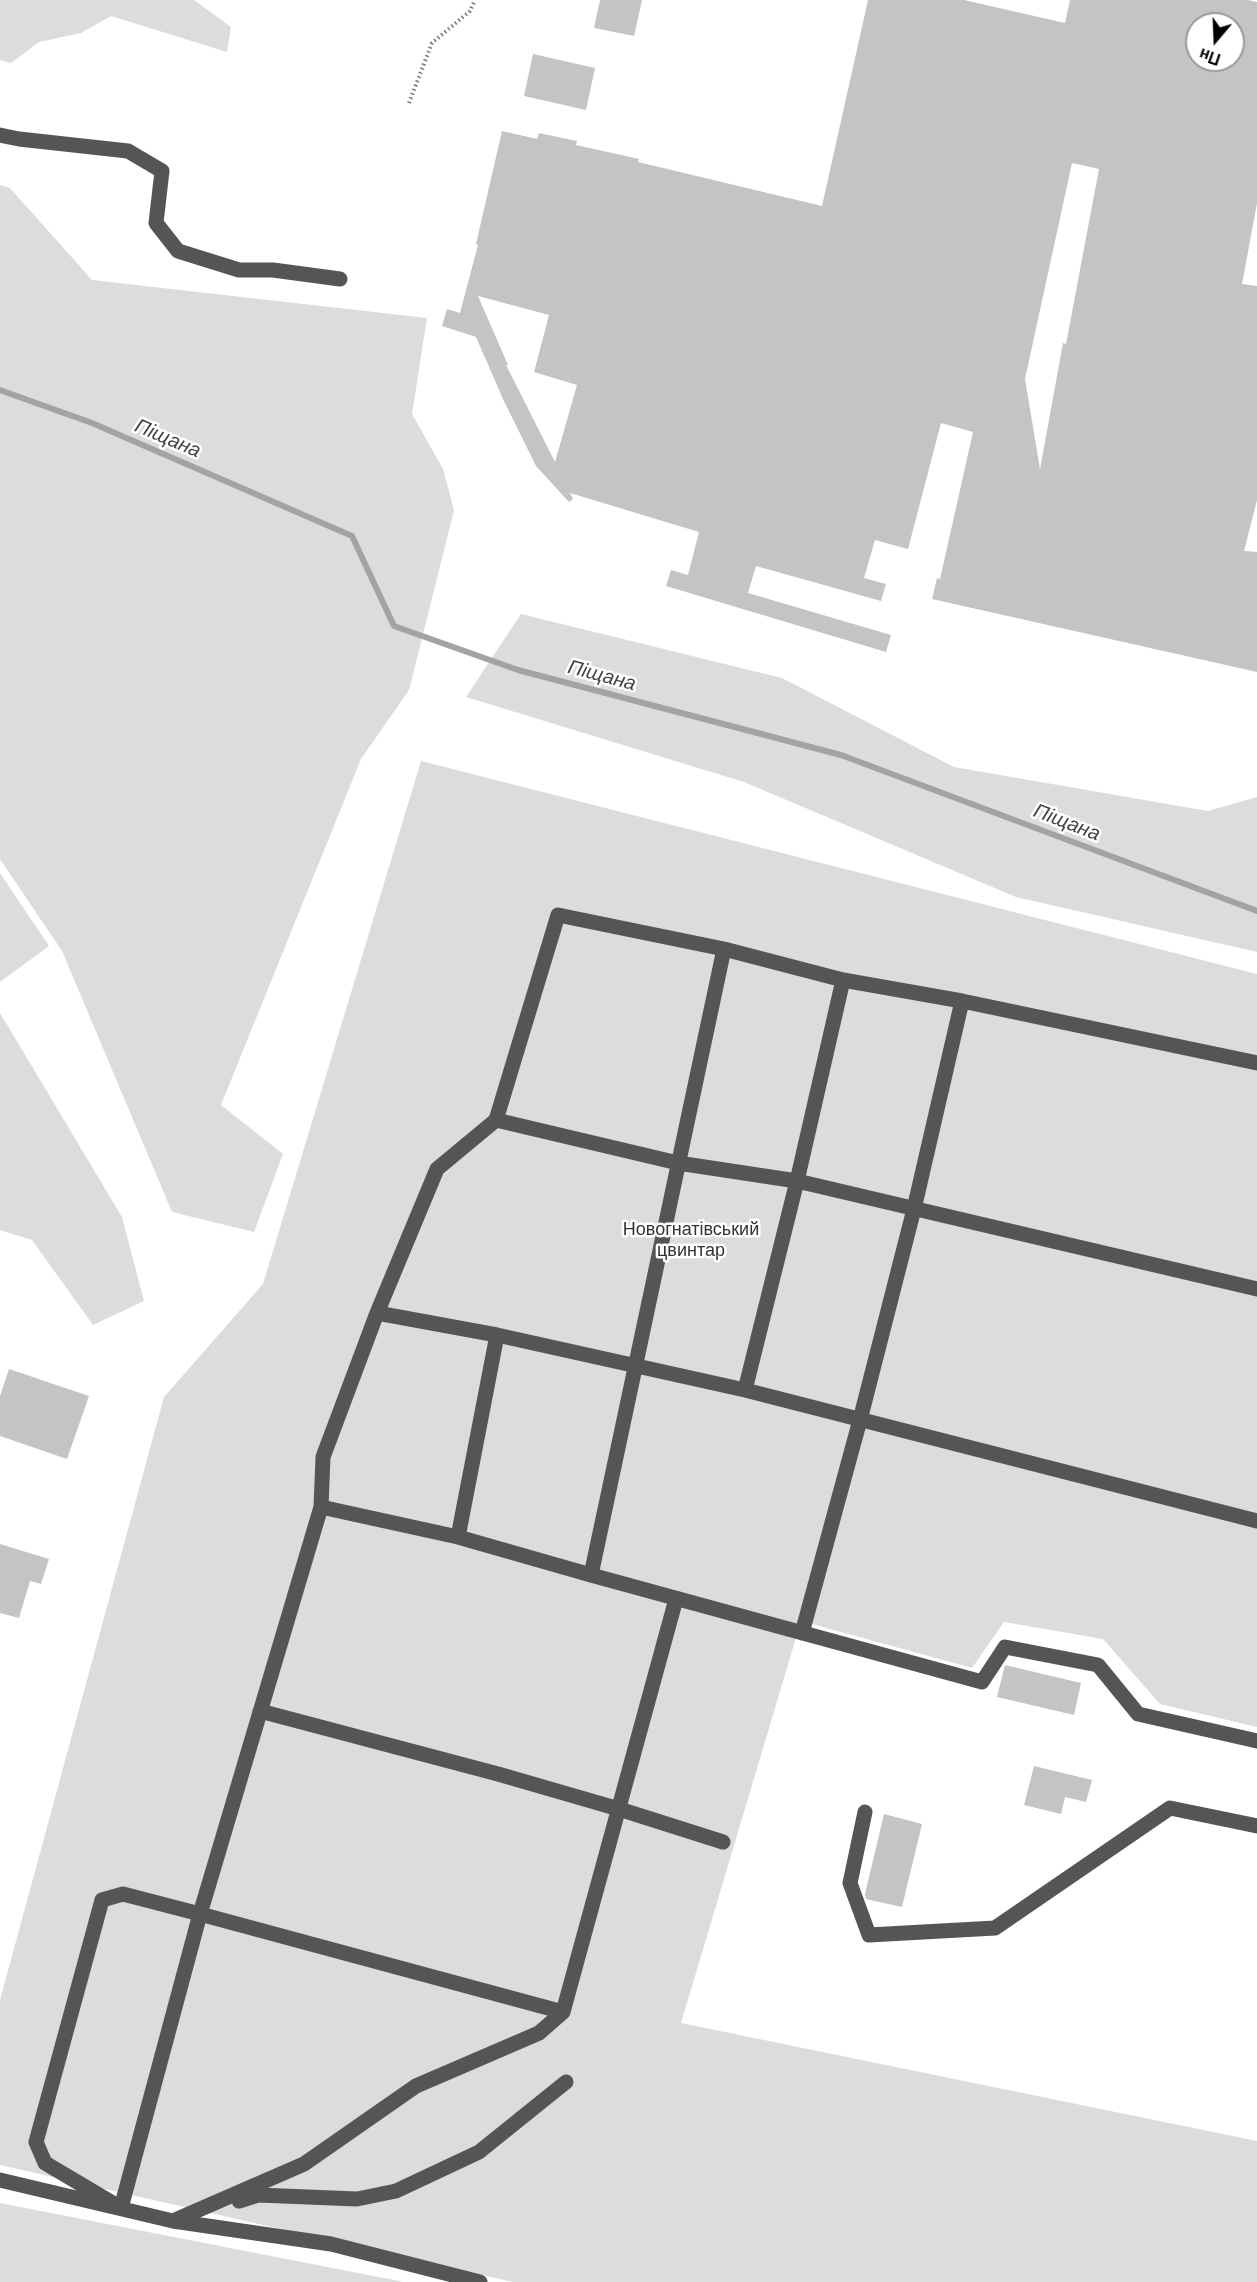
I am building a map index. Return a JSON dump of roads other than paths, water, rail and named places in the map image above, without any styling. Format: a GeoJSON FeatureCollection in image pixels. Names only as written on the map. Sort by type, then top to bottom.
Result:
{"type":"FeatureCollection","features":[{"type":"Feature","properties":{"kind":"street"},"geometry":{"type":"LineString","coordinates":[[0,135],[128,151],[162,171],[156,224],[178,251],[239,270],[273,270],[340,279]]}},
{"type":"Feature","properties":{"kind":"street"},"geometry":{"type":"LineString","coordinates":[[121,2208],[200,1914],[321,1507],[323,1457],[377,1313],[437,1169],[496,1120],[558,915],[724,949],[843,980],[962,1001],[1257,1063]]}},
{"type":"Feature","properties":{"kind":"street"},"geometry":{"type":"LineString","coordinates":[[591,1575],[724,949]]}},
{"type":"Feature","properties":{"kind":"street"},"geometry":{"type":"LineString","coordinates":[[745,1390],[797,1181],[843,980]]}},
{"type":"Feature","properties":{"kind":"street"},"geometry":{"type":"LineString","coordinates":[[802,1633],[861,1420],[914,1209],[962,1001]]}},
{"type":"Feature","properties":{"kind":"street"},"geometry":{"type":"LineString","coordinates":[[496,1120],[678,1163],[797,1181],[1257,1289]]}},
{"type":"Feature","properties":{"kind":"street"},"geometry":{"type":"LineString","coordinates":[[377,1313],[497,1335],[745,1390],[1257,1521]]}},
{"type":"Feature","properties":{"kind":"street"},"geometry":{"type":"LineString","coordinates":[[458,1537],[497,1335]]}},
{"type":"Feature","properties":{"kind":"street"},"geometry":{"type":"LineString","coordinates":[[321,1507],[458,1537],[982,1682],[1005,1647],[1098,1665],[1138,1714],[1257,1741]]}},
{"type":"Feature","properties":{"kind":"street"},"geometry":{"type":"LineString","coordinates":[[173,2221],[304,2164],[416,2086],[539,2033],[563,2012],[676,1599]]}},
{"type":"Feature","properties":{"kind":"street"},"geometry":{"type":"LineString","coordinates":[[260,1711],[498,1774],[723,1842]]}},
{"type":"Feature","properties":{"kind":"street"},"geometry":{"type":"LineString","coordinates":[[865,1812],[850,1883],[869,1935],[995,1928],[1170,1808],[1257,1826]]}},
{"type":"Feature","properties":{"kind":"street"},"geometry":{"type":"LineString","coordinates":[[121,2208],[45,2163],[36,2142],[102,1900],[123,1894],[563,2012]]}},
{"type":"Feature","properties":{"kind":"street"},"geometry":{"type":"LineString","coordinates":[[173,2221],[258,2195],[357,2199],[396,2191],[479,2152],[566,2082]]}},
{"type":"Feature","properties":{"kind":"street"},"geometry":{"type":"LineString","coordinates":[[0,2180],[173,2221],[331,2244],[480,2282]]}},
{"type":"Feature","properties":{"kind":"waterway","name":"Піщана"},"geometry":{"type":"LineString","coordinates":[[0,390],[92,423],[352,536],[394,626],[518,670],[841,755],[1257,911]]}},
{"type":"Feature","properties":{"kind":"park label","name":"Новогнатівський цвинтар"},"geometry":{"type":"Point","coordinates":[691,1239]}}]}
